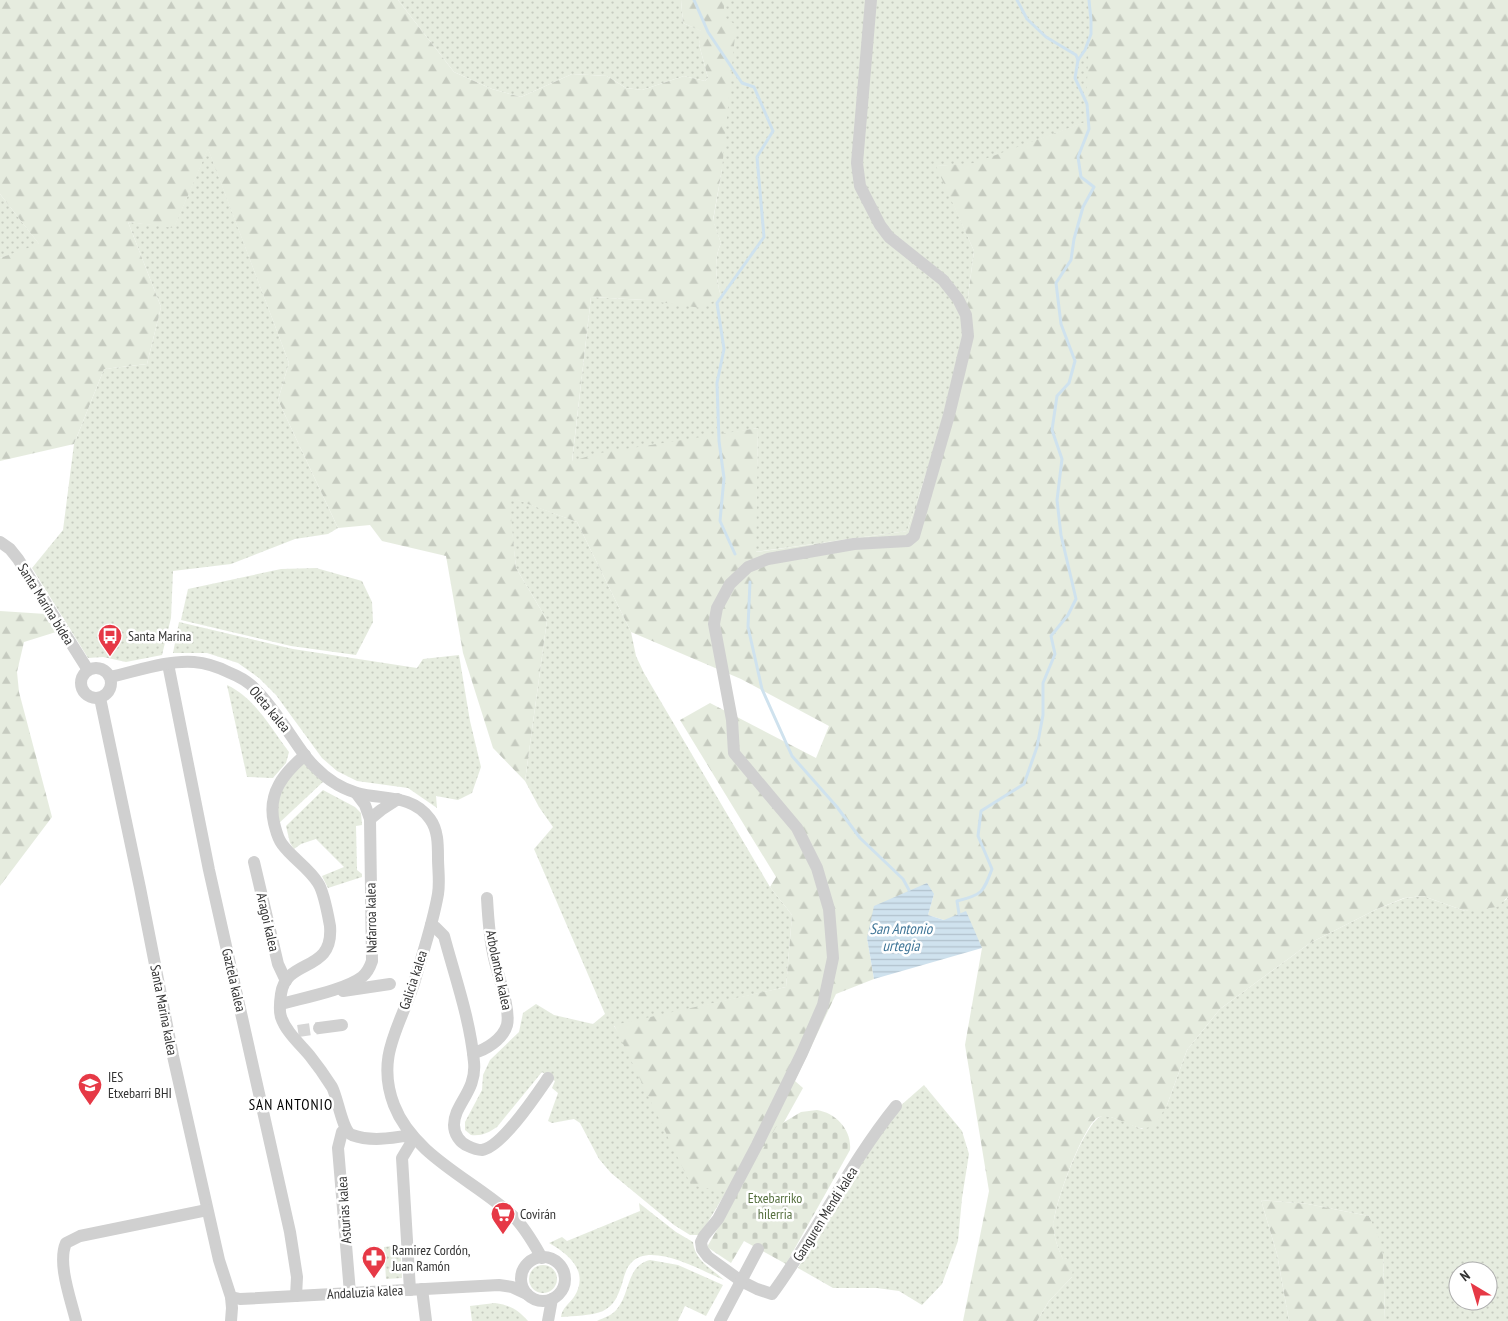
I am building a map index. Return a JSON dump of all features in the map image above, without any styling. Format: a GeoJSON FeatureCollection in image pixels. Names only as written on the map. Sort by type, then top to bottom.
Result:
{"type":"FeatureCollection","features":[{"type":"Feature","properties":{"kind":"street"},"geometry":{"type":"LineString","coordinates":[[741,1281],[708,1257],[702,1249],[700,1242],[718,1219],[758,1146],[802,1053],[823,1005],[833,958],[829,909],[817,868],[797,828],[734,753],[732,720],[714,624],[718,608],[730,584],[748,567],[768,559],[854,544],[908,541],[914,536],[949,415],[968,336],[966,315],[958,299],[943,280],[889,236],[880,225],[860,186],[857,163],[871,0]]}},
{"type":"Feature","properties":{"kind":"street","name":"Santa Marina bidea"},"geometry":{"type":"LineString","coordinates":[[0,542],[10,549],[18,559],[88,670]]}},
{"type":"Feature","properties":{"kind":"street","name":"Oleta kalea"},"geometry":{"type":"LineString","coordinates":[[110,677],[168,664],[194,662],[217,667],[253,686],[305,755]]}},
{"type":"Feature","properties":{"kind":"street","name":"Gaztela kalea"},"geometry":{"type":"LineString","coordinates":[[168,664],[209,870],[290,1232],[297,1277],[296,1296]]}},
{"type":"Feature","properties":{"kind":"street"},"geometry":{"type":"LineString","coordinates":[[93,668],[104,670],[110,677],[111,688],[100,698],[90,697],[83,691],[82,677],[88,670],[93,668]]}},
{"type":"Feature","properties":{"kind":"street","name":"Santa Marina kalea"},"geometry":{"type":"LineString","coordinates":[[100,698],[173,1056],[219,1260],[231,1297],[231,1321]]}},
{"type":"Feature","properties":{"kind":"street"},"geometry":{"type":"LineString","coordinates":[[305,755],[287,771],[280,782],[274,794],[273,817],[277,836],[282,845],[319,883],[328,920],[330,941],[326,951],[321,956],[290,974],[280,996],[282,1019],[294,1032],[332,1088],[345,1129],[351,1134],[373,1138],[387,1139],[412,1135],[411,1144],[402,1158],[416,1290],[426,1321]]}},
{"type":"Feature","properties":{"kind":"street","name":"Galicia kalea"},"geometry":{"type":"LineString","coordinates":[[305,755],[329,779],[340,786],[356,793],[408,801],[421,809],[430,818],[437,835],[439,892],[411,992],[394,1032],[387,1068],[390,1091],[395,1107],[412,1135],[423,1148],[503,1207],[524,1229],[542,1258]]}},
{"type":"Feature","properties":{"kind":"street","name":"Nafarroa kalea"},"geometry":{"type":"LineString","coordinates":[[281,1004],[328,991],[362,977],[368,971],[372,961],[370,819],[365,805],[356,793]]}},
{"type":"Feature","properties":{"kind":"street"},"geometry":{"type":"LineString","coordinates":[[370,819],[398,799]]}},
{"type":"Feature","properties":{"kind":"street","name":"Aragoi kalea"},"geometry":{"type":"LineString","coordinates":[[254,862],[278,964],[286,981]]}},
{"type":"Feature","properties":{"kind":"street","name":"Arbolantxa kalea"},"geometry":{"type":"LineString","coordinates":[[473,1054],[487,1048],[500,1037],[507,1027],[509,1015],[492,950],[487,898]]}},
{"type":"Feature","properties":{"kind":"street"},"geometry":{"type":"LineString","coordinates":[[431,924],[444,936],[467,1021],[473,1054],[474,1079],[455,1116],[453,1127],[458,1138],[464,1144],[473,1148],[482,1150],[491,1147],[533,1100],[548,1078]]}},
{"type":"Feature","properties":{"kind":"street","name":"Nafarroa kalea"},"geometry":{"type":"LineString","coordinates":[[328,991],[335,992],[390,984]]}},
{"type":"Feature","properties":{"kind":"street"},"geometry":{"type":"LineString","coordinates":[[318,1028],[342,1025]]}},
{"type":"Feature","properties":{"kind":"street","name":"Ganguren Mendi kalea"},"geometry":{"type":"LineString","coordinates":[[741,1281],[772,1294],[792,1267],[876,1130],[896,1106]]}},
{"type":"Feature","properties":{"kind":"street","name":"Asturias kalea"},"geometry":{"type":"LineString","coordinates":[[345,1129],[342,1132],[338,1148],[350,1293]]}},
{"type":"Feature","properties":{"kind":"street"},"geometry":{"type":"LineString","coordinates":[[76,1321],[63,1263],[62,1252],[66,1243],[80,1236],[207,1210]]}},
{"type":"Feature","properties":{"kind":"street"},"geometry":{"type":"LineString","coordinates":[[524,1229],[529,1263]]}},
{"type":"Feature","properties":{"kind":"street"},"geometry":{"type":"LineString","coordinates":[[720,1321],[758,1249]]}},
{"type":"Feature","properties":{"kind":"street"},"geometry":{"type":"LineString","coordinates":[[538,1301],[552,1299],[558,1295],[564,1282],[564,1274],[556,1262],[542,1258],[535,1259],[524,1268],[521,1282],[527,1294],[538,1301],[548,1321]]}},
{"type":"Feature","properties":{"kind":"street","name":"Andaluzia kalea"},"geometry":{"type":"LineString","coordinates":[[499,1285],[512,1281],[521,1275]]}},
{"type":"Feature","properties":{"kind":"street","name":"Andaluzia kalea"},"geometry":{"type":"LineString","coordinates":[[231,1297],[240,1299],[499,1285],[512,1287],[527,1294]]}},
{"type":"Feature","properties":{"kind":"street"},"geometry":{"type":"LineString","coordinates":[[548,1321],[552,1299]]}},
{"type":"Feature","properties":{"kind":"green space"},"geometry":{"type":"Polygon","coordinates":[[[0,0],[398,0],[454,72],[492,89],[521,97],[572,74],[607,76],[626,88],[642,90],[684,76],[705,81],[708,78],[699,44],[701,31],[683,23],[681,0],[724,0],[724,17],[736,25],[722,169],[713,220],[721,243],[718,249],[716,270],[721,297],[701,308],[645,300],[591,297],[572,461],[600,453],[758,428],[756,552],[907,531],[949,404],[964,327],[974,251],[936,166],[974,163],[1085,122],[1091,0],[1508,0],[1508,897],[1497,907],[1465,911],[1423,896],[1404,898],[1377,909],[1310,943],[1220,1009],[1187,1050],[1167,1105],[1155,1125],[1142,1128],[1106,1116],[1097,1118],[1091,1124],[1077,1150],[1055,1214],[1054,1233],[1056,1242],[1063,1259],[1066,1258],[1073,1267],[1072,1277],[1049,1301],[1037,1321],[963,1321],[989,1191],[965,1045],[982,948],[944,920],[928,915],[934,894],[867,938],[874,979],[836,994],[795,1081],[803,1088],[745,1192],[726,1192],[691,1185],[614,1025],[786,987],[792,915],[770,887],[776,877],[680,720],[710,703],[816,758],[829,726],[741,679],[631,632],[577,522],[509,497],[516,568],[547,620],[525,781],[493,748],[463,653],[446,556],[382,541],[370,525],[338,528],[278,400],[289,363],[208,149],[174,228],[128,222],[161,307],[147,364],[104,369],[74,444],[0,461],[0,258],[39,244],[0,194],[0,0]]]}},
{"type":"Feature","properties":{"kind":"green space"},"geometry":{"type":"Polygon","coordinates":[[[398,0],[681,0],[683,23],[702,31],[699,44],[708,78],[705,81],[684,76],[642,90],[626,88],[607,76],[572,74],[521,97],[492,89],[454,72],[398,0]]]}},
{"type":"Feature","properties":{"kind":"green space"},"geometry":{"type":"Polygon","coordinates":[[[724,0],[1091,0],[1092,2],[1086,122],[974,164],[937,166],[974,251],[964,327],[949,404],[907,531],[755,552],[758,428],[572,462],[591,297],[645,300],[721,297],[716,270],[718,249],[721,243],[713,221],[722,169],[724,0]]]}},
{"type":"Feature","properties":{"kind":"green space"},"geometry":{"type":"Polygon","coordinates":[[[208,148],[289,363],[278,400],[338,528],[328,534],[295,539],[231,564],[173,571],[171,618],[162,655],[126,662],[103,657],[88,658],[32,568],[63,530],[74,444],[104,369],[147,364],[161,307],[128,222],[174,227],[208,148]]]}},
{"type":"Feature","properties":{"kind":"green space"},"geometry":{"type":"Polygon","coordinates":[[[0,194],[40,245],[0,258],[0,194]]]}},
{"type":"Feature","properties":{"kind":"green space"},"geometry":{"type":"Polygon","coordinates":[[[508,496],[577,522],[631,632],[636,656],[644,673],[770,887],[792,915],[786,987],[614,1026],[726,1192],[700,1235],[690,1235],[674,1225],[611,1173],[599,1159],[580,1123],[574,1119],[552,1123],[548,1121],[558,1093],[552,1088],[555,1081],[542,1072],[497,1127],[478,1135],[471,1135],[465,1130],[465,1122],[482,1090],[483,1075],[490,1060],[519,1032],[523,1013],[536,1004],[554,1015],[593,1024],[605,1014],[534,849],[553,827],[539,807],[525,781],[547,620],[516,568],[508,496]]]}},
{"type":"Feature","properties":{"kind":"green space"},"geometry":{"type":"Polygon","coordinates":[[[316,568],[362,581],[372,602],[373,622],[356,655],[291,646],[181,620],[188,589],[281,569],[316,568]]]}},
{"type":"Feature","properties":{"kind":"green space"},"geometry":{"type":"Polygon","coordinates":[[[0,611],[46,614],[56,632],[24,642],[17,672],[19,692],[52,817],[0,886],[0,611]]]}},
{"type":"Feature","properties":{"kind":"green space"},"geometry":{"type":"Polygon","coordinates":[[[179,622],[293,649],[417,668],[423,659],[459,655],[470,721],[481,767],[472,793],[458,800],[436,796],[437,808],[408,788],[357,781],[337,771],[322,758],[276,695],[259,678],[238,663],[207,653],[173,653],[179,622]]]}},
{"type":"Feature","properties":{"kind":"green space"},"geometry":{"type":"Polygon","coordinates":[[[227,685],[254,706],[289,752],[286,763],[273,778],[247,777],[227,685]]]}},
{"type":"Feature","properties":{"kind":"green space"},"geometry":{"type":"Polygon","coordinates":[[[304,762],[324,781],[277,825],[277,790],[304,762]]]}},
{"type":"Feature","properties":{"kind":"green space"},"geometry":{"type":"Polygon","coordinates":[[[323,790],[355,807],[361,813],[362,825],[356,826],[357,870],[362,874],[362,877],[328,888],[322,876],[344,867],[316,839],[301,844],[294,849],[290,843],[286,826],[323,790]]]}},
{"type":"Feature","properties":{"kind":"green space"},"geometry":{"type":"Polygon","coordinates":[[[1423,896],[1465,911],[1506,900],[1508,897],[1508,1321],[1385,1321],[1383,1255],[1369,1216],[1308,1204],[1261,1200],[1277,1254],[1289,1321],[1037,1321],[1049,1301],[1072,1277],[1066,1258],[1063,1260],[1056,1242],[1054,1233],[1055,1213],[1079,1147],[1095,1121],[1105,1116],[1142,1129],[1167,1105],[1187,1050],[1220,1009],[1310,943],[1377,909],[1405,898],[1423,896]]]}},
{"type":"Feature","properties":{"kind":"green space"},"geometry":{"type":"Polygon","coordinates":[[[924,1085],[962,1131],[969,1154],[958,1241],[942,1284],[922,1305],[899,1291],[877,1288],[833,1288],[798,1268],[853,1175],[899,1107],[924,1085]]]}},
{"type":"Feature","properties":{"kind":"green space","name":"Etxebarriko hilerria"},"geometry":{"type":"Polygon","coordinates":[[[817,1110],[830,1115],[841,1124],[848,1136],[850,1150],[786,1264],[744,1241],[731,1263],[707,1247],[776,1127],[801,1112],[817,1110]]]}},
{"type":"Feature","properties":{"kind":"green space"},"geometry":{"type":"Polygon","coordinates":[[[1261,1200],[1308,1204],[1369,1216],[1380,1240],[1383,1255],[1385,1321],[1289,1321],[1277,1254],[1261,1200]]]}},
{"type":"Feature","properties":{"kind":"green space"},"geometry":{"type":"Polygon","coordinates":[[[639,1203],[676,1232],[693,1242],[694,1249],[700,1259],[724,1280],[690,1265],[663,1256],[651,1255],[640,1257],[629,1265],[617,1296],[607,1309],[593,1314],[561,1317],[564,1309],[574,1297],[580,1280],[575,1265],[570,1258],[549,1243],[562,1237],[567,1241],[640,1211],[639,1203]]]}},
{"type":"Feature","properties":{"kind":"green space"},"geometry":{"type":"Polygon","coordinates":[[[400,1245],[402,1278],[386,1279],[384,1247],[400,1245]]]}},
{"type":"Feature","properties":{"kind":"green space"},"geometry":{"type":"Polygon","coordinates":[[[650,1260],[678,1265],[723,1285],[706,1316],[685,1306],[678,1321],[597,1321],[615,1311],[637,1268],[642,1263],[650,1260]]]}},
{"type":"Feature","properties":{"kind":"green space"},"geometry":{"type":"Polygon","coordinates":[[[543,1265],[553,1269],[557,1279],[553,1289],[543,1293],[533,1289],[529,1279],[533,1269],[543,1265]]]}},
{"type":"Feature","properties":{"kind":"green space"},"geometry":{"type":"Polygon","coordinates":[[[495,1303],[513,1309],[528,1321],[472,1321],[470,1306],[495,1303]]]}},
{"type":"Feature","properties":{"kind":"water","name":"San Antonio urtegia"},"geometry":{"type":"Polygon","coordinates":[[[927,883],[934,894],[928,915],[944,920],[966,911],[982,948],[874,979],[867,938],[874,906],[927,883]]]}},
{"type":"Feature","properties":{"kind":"waterway"},"geometry":{"type":"LineString","coordinates":[[694,0],[708,32],[742,83],[754,87],[773,131],[757,157],[764,237],[717,303],[724,349],[717,383],[719,441],[724,478],[720,521],[735,554]]}},
{"type":"Feature","properties":{"kind":"waterway"},"geometry":{"type":"LineString","coordinates":[[1017,0],[1027,19],[1046,37],[1076,55],[1078,60]]}},
{"type":"Feature","properties":{"kind":"waterway"},"geometry":{"type":"LineString","coordinates":[[959,914],[957,901],[972,897],[981,892],[992,869],[978,836],[981,811],[1024,784],[1037,747],[1043,715],[1043,683],[1055,654],[1051,636],[1068,615],[1076,599],[1061,535],[1057,500],[1062,459],[1052,430],[1057,396],[1069,383],[1075,361],[1061,324],[1056,283],[1071,260],[1074,239],[1083,207],[1094,187],[1081,177],[1078,157],[1089,129],[1087,104],[1075,78],[1078,60],[1085,50],[1091,34],[1089,0]]}},
{"type":"Feature","properties":{"kind":"waterway"},"geometry":{"type":"LineString","coordinates":[[750,582],[748,627],[762,689],[792,756],[837,807],[860,838],[903,879],[909,890]]}},
{"type":"Feature","properties":{"kind":"tunnel"},"geometry":{"type":"LineString","coordinates":[[298,1031],[319,1028]]}},
{"type":"Feature","properties":{"kind":"place","name":"Santa Marina"},"geometry":{"type":"Point","coordinates":[110,657]}},
{"type":"Feature","properties":{"kind":"place","name":"IES Etxebarri BHI"},"geometry":{"type":"Point","coordinates":[90,1106]}},
{"type":"Feature","properties":{"kind":"place","name":"Covirán"},"geometry":{"type":"Point","coordinates":[503,1235]}},
{"type":"Feature","properties":{"kind":"place","name":"Ramirez Cordón, Juan Ramón"},"geometry":{"type":"Point","coordinates":[374,1279]}},
{"type":"Feature","properties":{"kind":"district","name":"SAN ANTONIO"},"geometry":{"type":"Point","coordinates":[291,1104]}}]}
